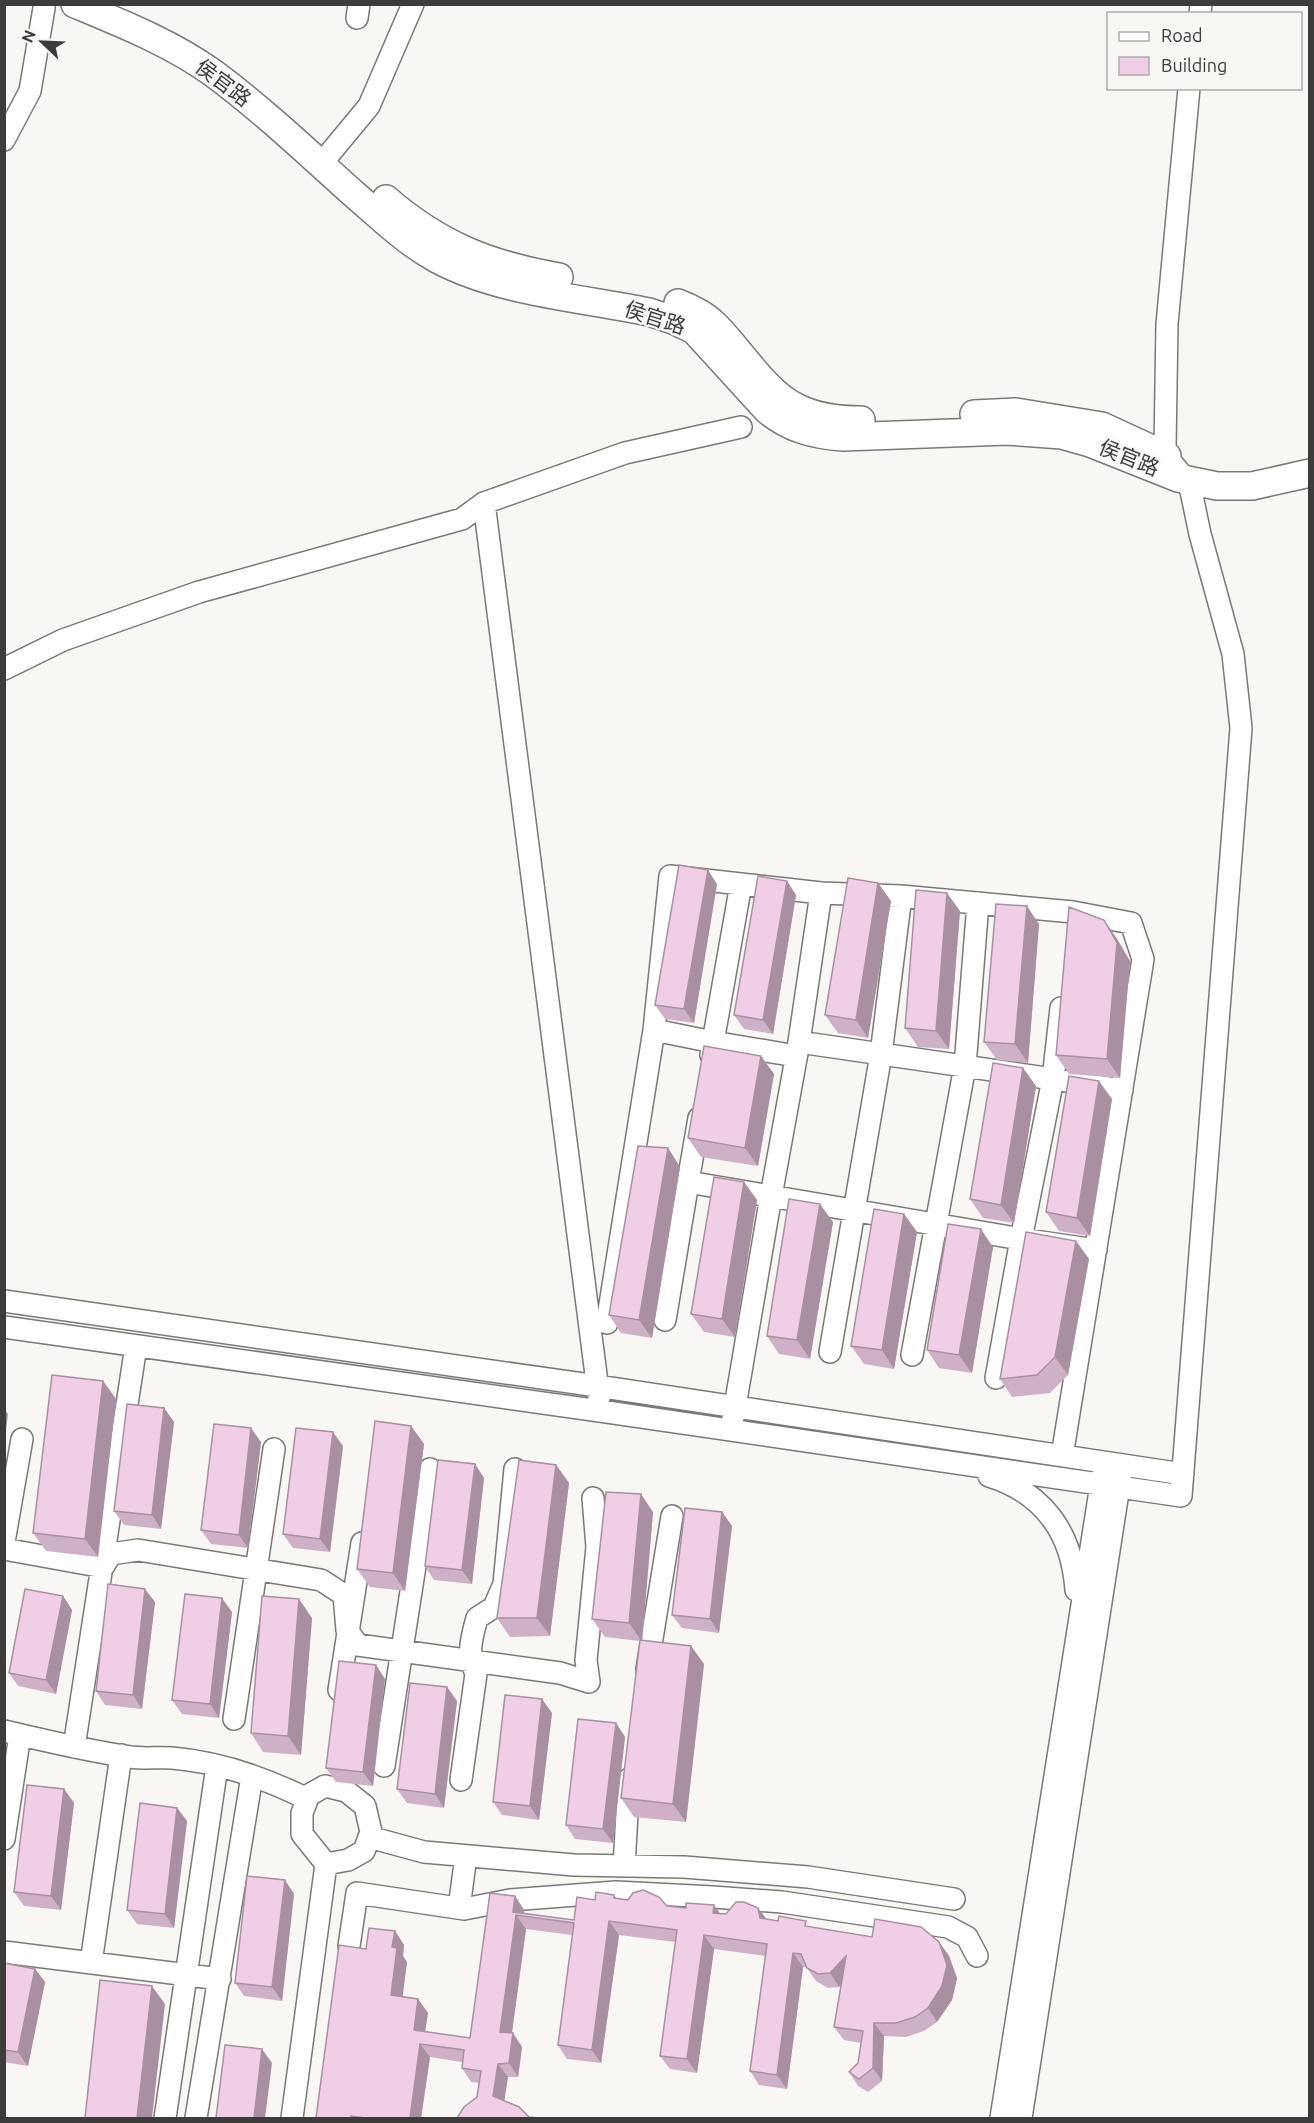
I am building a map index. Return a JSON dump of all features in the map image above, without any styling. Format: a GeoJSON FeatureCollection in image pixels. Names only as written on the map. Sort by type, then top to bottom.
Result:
{"type":"FeatureCollection","features":[{"type":"Feature","properties":{"kind":"main road","name":"侯官路"},"geometry":{"type":"LineString","coordinates":[[75,4],[143,33],[190,58],[407,217],[469,253],[545,274],[657,296],[701,314],[713,323],[781,398],[796,408],[815,415],[831,419],[868,421],[1016,412],[1102,426],[1166,456],[1184,463],[1205,467],[1231,469],[1286,462],[1310,456]]}},
{"type":"Feature","properties":{"kind":"main road","name":"侯官路"},"geometry":{"type":"LineString","coordinates":[[122,4],[188,35],[225,59],[406,239],[439,260],[464,272],[519,287],[649,312],[673,320],[694,330],[766,410],[779,421],[794,428],[819,436],[843,438],[1007,431],[1062,435],[1090,443],[1186,480],[1217,486],[1236,487],[1272,483],[1310,473]]}},
{"type":"Feature","properties":{"kind":"street"},"geometry":{"type":"LineString","coordinates":[[326,158],[369,106],[413,4]]}},
{"type":"Feature","properties":{"kind":"street"},"geometry":{"type":"LineString","coordinates":[[4,140],[30,91],[44,8]]}},
{"type":"Feature","properties":{"kind":"street"},"geometry":{"type":"LineString","coordinates":[[4,1327],[1181,1496],[1241,728],[1233,654],[1186,480],[1166,456],[1165,447],[1167,324],[1189,90]]}},
{"type":"Feature","properties":{"kind":"street"},"geometry":{"type":"LineString","coordinates":[[4,669],[63,640],[199,592],[462,519],[484,503],[625,453],[741,427]]}},
{"type":"Feature","properties":{"kind":"street"},"geometry":{"type":"LineString","coordinates":[[484,503],[600,1411]]}},
{"type":"Feature","properties":{"kind":"street"},"geometry":{"type":"LineString","coordinates":[[607,1323],[654,1030],[670,876],[821,893],[901,896],[1073,912],[1131,922],[1143,959],[1062,1456]]}},
{"type":"Feature","properties":{"kind":"street"},"geometry":{"type":"LineString","coordinates":[[707,1077],[741,884]]}},
{"type":"Feature","properties":{"kind":"street"},"geometry":{"type":"LineString","coordinates":[[731,1431],[798,1049],[821,893]]}},
{"type":"Feature","properties":{"kind":"street"},"geometry":{"type":"LineString","coordinates":[[830,1352],[881,1054],[901,896]]}},
{"type":"Feature","properties":{"kind":"street"},"geometry":{"type":"LineString","coordinates":[[912,1355],[965,1066],[978,903]]}},
{"type":"Feature","properties":{"kind":"street"},"geometry":{"type":"LineString","coordinates":[[1070,936],[1073,912]]}},
{"type":"Feature","properties":{"kind":"street"},"geometry":{"type":"LineString","coordinates":[[996,1378],[1053,1078],[1064,983]]}},
{"type":"Feature","properties":{"kind":"street"},"geometry":{"type":"LineString","coordinates":[[654,1030],[713,1042],[881,1054],[1122,1090]]}},
{"type":"Feature","properties":{"kind":"street"},"geometry":{"type":"LineString","coordinates":[[665,1320],[703,1100]]}},
{"type":"Feature","properties":{"kind":"street"},"geometry":{"type":"LineString","coordinates":[[688,1182],[1096,1250]]}},
{"type":"Feature","properties":{"kind":"street"},"geometry":{"type":"LineString","coordinates":[[4,1301],[597,1386],[1183,1474]]}},
{"type":"Feature","properties":{"kind":"street"},"geometry":{"type":"LineString","coordinates":[[74,1747],[136,1346]]}},
{"type":"Feature","properties":{"kind":"street"},"geometry":{"type":"LineString","coordinates":[[4,1542],[22,1439]]}},
{"type":"Feature","properties":{"kind":"street"},"geometry":{"type":"LineString","coordinates":[[234,1719],[274,1449]]}},
{"type":"Feature","properties":{"kind":"street"},"geometry":{"type":"LineString","coordinates":[[933,1460],[1001,1480],[1024,1491],[1042,1506],[1065,1538],[1070,1550],[1074,1564],[1078,1625]]}},
{"type":"Feature","properties":{"kind":"street"},"geometry":{"type":"LineString","coordinates":[[1021,2118],[1114,1464]]}},
{"type":"Feature","properties":{"kind":"street"},"geometry":{"type":"LineString","coordinates":[[384,1766],[430,1469]]}},
{"type":"Feature","properties":{"kind":"street"},"geometry":{"type":"LineString","coordinates":[[461,1780],[476,1674],[470,1660],[472,1637],[477,1618],[494,1607],[504,1584],[515,1469]]}},
{"type":"Feature","properties":{"kind":"street"},"geometry":{"type":"LineString","coordinates":[[1001,2118],[1078,1625],[1110,1486]]}},
{"type":"Feature","properties":{"kind":"street"},"geometry":{"type":"LineString","coordinates":[[103,1567],[111,1554],[138,1550],[321,1580],[344,1595],[348,1632],[358,1645],[560,1673],[589,1682],[586,1660],[597,1547],[593,1498]]}},
{"type":"Feature","properties":{"kind":"street"},"geometry":{"type":"LineString","coordinates":[[644,1687],[672,1516]]}},
{"type":"Feature","properties":{"kind":"street"},"geometry":{"type":"LineString","coordinates":[[336,1715],[366,1520]]}},
{"type":"Feature","properties":{"kind":"street"},"geometry":{"type":"LineString","coordinates":[[4,1549],[103,1567]]}},
{"type":"Feature","properties":{"kind":"street"},"geometry":{"type":"LineString","coordinates":[[4,1839],[12,1733],[121,1755],[173,1758],[216,1766],[276,1784],[307,1799]]}},
{"type":"Feature","properties":{"kind":"street"},"geometry":{"type":"LineString","coordinates":[[107,1988],[101,1964],[121,1755]]}},
{"type":"Feature","properties":{"kind":"street"},"geometry":{"type":"LineString","coordinates":[[624,1866],[628,1790],[633,1756]]}},
{"type":"Feature","properties":{"kind":"street"},"geometry":{"type":"LineString","coordinates":[[325,1786],[328,1762]]}},
{"type":"Feature","properties":{"kind":"street"},"geometry":{"type":"LineString","coordinates":[[165,2118],[216,1766]]}},
{"type":"Feature","properties":{"kind":"street"},"geometry":{"type":"LineString","coordinates":[[196,2118],[252,1776]]}},
{"type":"Feature","properties":{"kind":"street"},"geometry":{"type":"LineString","coordinates":[[292,2118],[326,1864],[302,1834],[302,1813],[309,1795],[325,1786],[346,1791],[365,1806],[371,1832],[364,1851],[348,1860],[326,1864]]}},
{"type":"Feature","properties":{"kind":"street"},"geometry":{"type":"LineString","coordinates":[[369,1837],[424,1852],[574,1865],[714,1869],[808,1876],[954,1899]]}},
{"type":"Feature","properties":{"kind":"street"},"geometry":{"type":"LineString","coordinates":[[459,1908],[466,1856]]}},
{"type":"Feature","properties":{"kind":"street"},"geometry":{"type":"LineString","coordinates":[[713,1897],[714,1869]]}},
{"type":"Feature","properties":{"kind":"street"},"geometry":{"type":"LineString","coordinates":[[350,1946],[357,1893],[464,1908],[510,1900],[616,1892],[782,1902],[948,1927],[967,1937],[977,1956]]}},
{"type":"Feature","properties":{"kind":"street"},"geometry":{"type":"LineString","coordinates":[[4,1952],[220,1978]]}},
{"type":"Feature","properties":{"kind":"building"},"geometry":{"type":"Polygon","coordinates":[[[679,865],[708,870],[684,1009],[655,1005],[679,865]]]}},
{"type":"Feature","properties":{"kind":"building"},"geometry":{"type":"Polygon","coordinates":[[[758,876],[787,881],[763,1020],[734,1015],[758,876]]]}},
{"type":"Feature","properties":{"kind":"building"},"geometry":{"type":"Polygon","coordinates":[[[848,878],[878,883],[856,1020],[825,1015],[848,878]]]}},
{"type":"Feature","properties":{"kind":"building"},"geometry":{"type":"Polygon","coordinates":[[[916,890],[947,893],[936,1031],[905,1028],[916,890]]]}},
{"type":"Feature","properties":{"kind":"building"},"geometry":{"type":"Polygon","coordinates":[[[996,904],[1027,906],[1015,1044],[984,1042],[996,904]]]}},
{"type":"Feature","properties":{"kind":"building"},"geometry":{"type":"Polygon","coordinates":[[[1069,907],[1104,920],[1117,943],[1107,1059],[1056,1055],[1069,907]]]}},
{"type":"Feature","properties":{"kind":"building"},"geometry":{"type":"Polygon","coordinates":[[[704,1046],[761,1056],[745,1148],[688,1138],[704,1046]]]}},
{"type":"Feature","properties":{"kind":"building"},"geometry":{"type":"Polygon","coordinates":[[[993,1063],[1023,1068],[1001,1205],[970,1199],[993,1063]]]}},
{"type":"Feature","properties":{"kind":"building"},"geometry":{"type":"Polygon","coordinates":[[[1069,1076],[1099,1081],[1077,1218],[1046,1212],[1069,1076]]]}},
{"type":"Feature","properties":{"kind":"building"},"geometry":{"type":"Polygon","coordinates":[[[638,1146],[668,1148],[639,1320],[609,1315],[638,1146]]]}},
{"type":"Feature","properties":{"kind":"building"},"geometry":{"type":"Polygon","coordinates":[[[714,1177],[744,1182],[722,1319],[691,1314],[714,1177]]]}},
{"type":"Feature","properties":{"kind":"building"},"geometry":{"type":"Polygon","coordinates":[[[789,1199],[820,1204],[797,1340],[767,1336],[789,1199]]]}},
{"type":"Feature","properties":{"kind":"building"},"geometry":{"type":"Polygon","coordinates":[[[874,1209],[904,1214],[882,1350],[851,1346],[874,1209]]]}},
{"type":"Feature","properties":{"kind":"building"},"geometry":{"type":"Polygon","coordinates":[[[948,1224],[981,1229],[959,1355],[927,1350],[948,1224]]]}},
{"type":"Feature","properties":{"kind":"building"},"geometry":{"type":"Polygon","coordinates":[[[1026,1232],[1076,1241],[1055,1357],[1037,1375],[1000,1379],[1026,1232]]]}},
{"type":"Feature","properties":{"kind":"building"},"geometry":{"type":"Polygon","coordinates":[[[52,1375],[103,1381],[85,1539],[33,1533],[52,1375]]]}},
{"type":"Feature","properties":{"kind":"building"},"geometry":{"type":"Polygon","coordinates":[[[127,1404],[164,1408],[152,1515],[114,1511],[127,1404]]]}},
{"type":"Feature","properties":{"kind":"building"},"geometry":{"type":"Polygon","coordinates":[[[375,1421],[411,1426],[393,1573],[357,1569],[375,1421]]]}},
{"type":"Feature","properties":{"kind":"building"},"geometry":{"type":"Polygon","coordinates":[[[214,1424],[251,1428],[239,1535],[201,1530],[214,1424]]]}},
{"type":"Feature","properties":{"kind":"building"},"geometry":{"type":"Polygon","coordinates":[[[296,1428],[333,1432],[320,1539],[283,1534],[296,1428]]]}},
{"type":"Feature","properties":{"kind":"building"},"geometry":{"type":"Polygon","coordinates":[[[438,1460],[475,1464],[462,1570],[425,1566],[438,1460]]]}},
{"type":"Feature","properties":{"kind":"building"},"geometry":{"type":"Polygon","coordinates":[[[519,1460],[556,1465],[537,1618],[497,1618],[519,1460]]]}},
{"type":"Feature","properties":{"kind":"building"},"geometry":{"type":"Polygon","coordinates":[[[606,1492],[641,1494],[629,1623],[592,1619],[606,1492]]]}},
{"type":"Feature","properties":{"kind":"building"},"geometry":{"type":"Polygon","coordinates":[[[685,1508],[722,1512],[710,1619],[672,1615],[685,1508]]]}},
{"type":"Feature","properties":{"kind":"building"},"geometry":{"type":"Polygon","coordinates":[[[108,1584],[145,1589],[133,1695],[96,1691],[108,1584]]]}},
{"type":"Feature","properties":{"kind":"building"},"geometry":{"type":"Polygon","coordinates":[[[25,1589],[63,1596],[46,1680],[9,1673],[25,1589]]]}},
{"type":"Feature","properties":{"kind":"building"},"geometry":{"type":"Polygon","coordinates":[[[185,1594],[222,1598],[210,1704],[172,1700],[185,1594]]]}},
{"type":"Feature","properties":{"kind":"building"},"geometry":{"type":"Polygon","coordinates":[[[262,1596],[299,1599],[288,1736],[251,1733],[262,1596]]]}},
{"type":"Feature","properties":{"kind":"building"},"geometry":{"type":"Polygon","coordinates":[[[640,1640],[691,1646],[673,1804],[621,1798],[640,1640]]]}},
{"type":"Feature","properties":{"kind":"building"},"geometry":{"type":"Polygon","coordinates":[[[339,1661],[376,1665],[363,1772],[326,1768],[339,1661]]]}},
{"type":"Feature","properties":{"kind":"building"},"geometry":{"type":"Polygon","coordinates":[[[410,1683],[447,1687],[435,1794],[397,1789],[410,1683]]]}},
{"type":"Feature","properties":{"kind":"building"},"geometry":{"type":"Polygon","coordinates":[[[505,1695],[542,1699],[530,1806],[493,1802],[505,1695]]]}},
{"type":"Feature","properties":{"kind":"building"},"geometry":{"type":"Polygon","coordinates":[[[578,1719],[616,1723],[603,1829],[566,1825],[578,1719]]]}},
{"type":"Feature","properties":{"kind":"building"},"geometry":{"type":"Polygon","coordinates":[[[27,1785],[64,1789],[51,1896],[14,1892],[27,1785]]]}},
{"type":"Feature","properties":{"kind":"building"},"geometry":{"type":"Polygon","coordinates":[[[140,1803],[177,1808],[165,1914],[127,1910],[140,1803]]]}},
{"type":"Feature","properties":{"kind":"building"},"geometry":{"type":"Polygon","coordinates":[[[247,1876],[285,1880],[272,1987],[235,1983],[247,1876]]]}},
{"type":"Feature","properties":{"kind":"building"},"geometry":{"type":"Polygon","coordinates":[[[643,1890],[659,1897],[667,1906],[686,1908],[686,1903],[714,1905],[713,1913],[726,1914],[736,1902],[744,1902],[758,1908],[760,1918],[778,1921],[779,1916],[806,1921],[805,1926],[872,1937],[875,1919],[921,1927],[939,1942],[947,1965],[942,1986],[928,2008],[915,2017],[896,2023],[874,2023],[873,2068],[859,2079],[849,2072],[858,2063],[863,2031],[834,2027],[846,1956],[830,1973],[818,1974],[807,1968],[801,1954],[793,1953],[777,2075],[750,2071],[767,1944],[704,1935],[687,2059],[660,2056],[677,1930],[609,1921],[592,2050],[558,2045],[574,1923],[516,1915],[500,2032],[513,2033],[509,2063],[498,2064],[493,2096],[519,2107],[529,2117],[540,2118],[457,2118],[464,2107],[477,2097],[481,2071],[462,2068],[464,2050],[420,2044],[410,2118],[351,2116],[350,2118],[316,2118],[339,1945],[366,1949],[369,1928],[395,1931],[392,1947],[397,1948],[391,1995],[418,1999],[414,2030],[470,2038],[490,1893],[515,1896],[513,1912],[574,1920],[577,1897],[595,1900],[596,1892],[628,1900],[633,1893],[643,1890]]]}},
{"type":"Feature","properties":{"kind":"building"},"geometry":{"type":"Polygon","coordinates":[[[4,1963],[35,1969],[18,2052],[4,2050],[4,1963]]]}},
{"type":"Feature","properties":{"kind":"building"},"geometry":{"type":"Polygon","coordinates":[[[100,1980],[152,1986],[137,2118],[85,2118],[100,1980]]]}},
{"type":"Feature","properties":{"kind":"building"},"geometry":{"type":"Polygon","coordinates":[[[225,2045],[262,2049],[254,2118],[216,2118],[225,2045]]]}}]}
